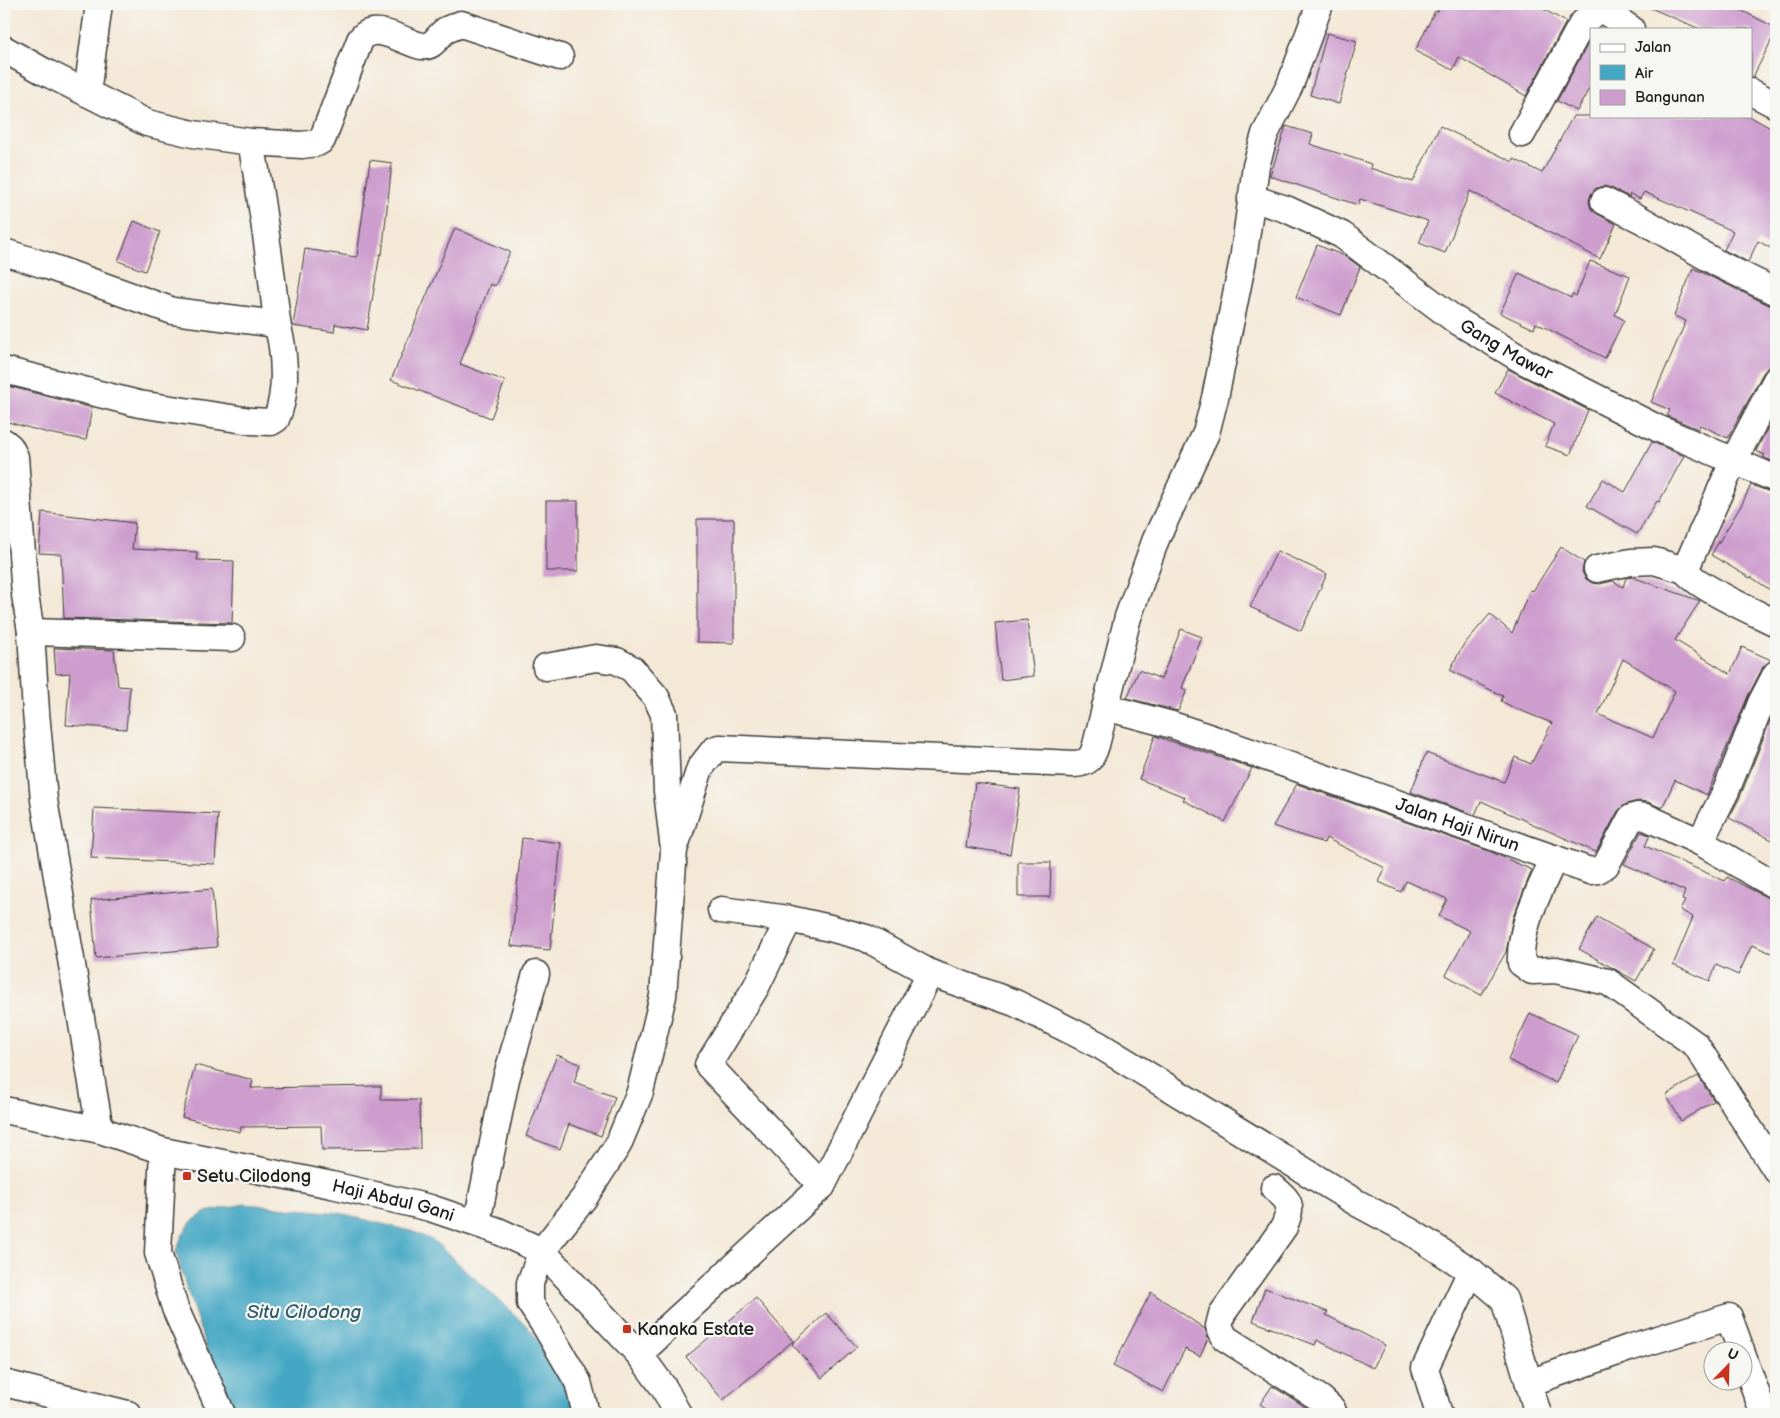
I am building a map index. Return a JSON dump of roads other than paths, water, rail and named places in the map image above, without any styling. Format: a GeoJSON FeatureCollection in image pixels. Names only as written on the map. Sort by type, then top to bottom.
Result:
{"type":"FeatureCollection","features":[{"type":"Feature","properties":{"kind":"street"},"geometry":{"type":"LineString","coordinates":[[87,93],[99,4]]}},
{"type":"Feature","properties":{"kind":"street"},"geometry":{"type":"LineString","coordinates":[[674,850],[700,768],[714,750],[719,748],[1084,763],[1094,752],[1128,617],[1156,539],[1206,433],[1243,260],[1256,166],[1265,134],[1290,85],[1320,4]]}},
{"type":"Feature","properties":{"kind":"street"},"geometry":{"type":"LineString","coordinates":[[1522,134],[1582,24],[1598,5],[1631,28]]}},
{"type":"Feature","properties":{"kind":"street"},"geometry":{"type":"LineString","coordinates":[[4,49],[43,71],[148,123],[193,134],[252,142],[302,145],[317,143],[322,140],[360,40],[368,32],[379,32],[420,46],[428,46],[436,42],[444,31],[461,24],[560,57]]}},
{"type":"Feature","properties":{"kind":"street"},"geometry":{"type":"LineString","coordinates":[[1752,93],[1776,105]]}},
{"type":"Feature","properties":{"kind":"street"},"geometry":{"type":"LineString","coordinates":[[4,370],[139,404],[250,421],[271,422],[276,419],[282,401],[284,377],[282,347],[277,324],[272,274],[252,142]]}},
{"type":"Feature","properties":{"kind":"street","name":"Gang Mawar"},"geometry":{"type":"LineString","coordinates":[[1251,198],[1286,209],[1342,234],[1454,319],[1524,361],[1657,428],[1776,479]]}},
{"type":"Feature","properties":{"kind":"street"},"geometry":{"type":"LineString","coordinates":[[1604,201],[1640,219],[1716,263],[1776,292]]}},
{"type":"Feature","properties":{"kind":"street"},"geometry":{"type":"LineString","coordinates":[[4,252],[173,311],[277,324]]}},
{"type":"Feature","properties":{"kind":"street"},"geometry":{"type":"LineString","coordinates":[[1685,570],[1734,460],[1776,380]]}},
{"type":"Feature","properties":{"kind":"street"},"geometry":{"type":"LineString","coordinates":[[4,442],[10,447],[15,457],[12,592],[31,632],[44,800],[100,1130]]}},
{"type":"Feature","properties":{"kind":"street"},"geometry":{"type":"LineString","coordinates":[[1597,569],[1631,562],[1654,561],[1685,570],[1709,588],[1776,623]]}},
{"type":"Feature","properties":{"kind":"street"},"geometry":{"type":"LineString","coordinates":[[31,632],[232,638]]}},
{"type":"Feature","properties":{"kind":"street"},"geometry":{"type":"LineString","coordinates":[[546,667],[596,658],[617,660],[632,669],[656,697],[664,714],[667,792],[674,850],[663,996],[640,1092],[618,1145],[584,1198],[542,1251],[530,1284],[530,1303],[578,1382],[586,1414]]}},
{"type":"Feature","properties":{"kind":"street"},"geometry":{"type":"LineString","coordinates":[[1700,842],[1726,792],[1761,703],[1776,674]]}},
{"type":"Feature","properties":{"kind":"street","name":"Jalan Haji Nirun"},"geometry":{"type":"LineString","coordinates":[[1105,707],[1172,725],[1211,738],[1590,871],[1598,870],[1606,865],[1631,818],[1637,816],[1646,817],[1700,842],[1776,886]]}},
{"type":"Feature","properties":{"kind":"street"},"geometry":{"type":"LineString","coordinates":[[1554,858],[1526,925],[1520,950],[1521,963],[1532,971],[1556,970],[1608,982],[1696,1045],[1776,1170]]}},
{"type":"Feature","properties":{"kind":"street"},"geometry":{"type":"LineString","coordinates":[[721,910],[788,919],[866,938],[930,973],[1015,1003],[1098,1045],[1357,1203],[1411,1232],[1471,1271],[1504,1299],[1538,1414]]}},
{"type":"Feature","properties":{"kind":"street"},"geometry":{"type":"LineString","coordinates":[[788,919],[756,987],[708,1065],[822,1186]]}},
{"type":"Feature","properties":{"kind":"street"},"geometry":{"type":"LineString","coordinates":[[639,1354],[822,1186],[930,973]]}},
{"type":"Feature","properties":{"kind":"street"},"geometry":{"type":"LineString","coordinates":[[477,1222],[506,1079],[536,974]]}},
{"type":"Feature","properties":{"kind":"street","name":"Haji Abdul Gani"},"geometry":{"type":"LineString","coordinates":[[11,1111],[100,1130],[163,1151],[332,1185],[430,1208],[477,1222],[542,1251],[639,1354],[664,1388],[678,1414]]}},
{"type":"Feature","properties":{"kind":"street"},"geometry":{"type":"LineString","coordinates":[[163,1151],[158,1253],[175,1308],[222,1414]]}},
{"type":"Feature","properties":{"kind":"street"},"geometry":{"type":"LineString","coordinates":[[1274,1188],[1287,1199],[1290,1212],[1284,1227],[1222,1314],[1219,1326],[1225,1338],[1321,1399],[1334,1414]]}},
{"type":"Feature","properties":{"kind":"street"},"geometry":{"type":"LineString","coordinates":[[1440,1414],[1426,1368],[1471,1271]]}},
{"type":"Feature","properties":{"kind":"street"},"geometry":{"type":"LineString","coordinates":[[1529,1383],[1629,1348],[1730,1317],[1738,1340]]}},
{"type":"Feature","properties":{"kind":"street"},"geometry":{"type":"LineString","coordinates":[[1752,1380],[1764,1414]]}},
{"type":"Feature","properties":{"kind":"street"},"geometry":{"type":"LineString","coordinates":[[4,1383],[128,1414]]}},
{"type":"Feature","properties":{"kind":"water","name":"Situ Cilodong"},"geometry":{"type":"Polygon","coordinates":[[[245,1204],[339,1213],[414,1232],[434,1241],[527,1326],[550,1356],[568,1386],[574,1414],[228,1414],[176,1251],[182,1236],[191,1222],[206,1212],[245,1204]]]}},
{"type":"Feature","properties":{"kind":"place","name":"Setu Cilodong"},"geometry":{"type":"Point","coordinates":[187,1176]}},
{"type":"Feature","properties":{"kind":"place","name":"Kanaka Estate"},"geometry":{"type":"Point","coordinates":[627,1329]}}]}
